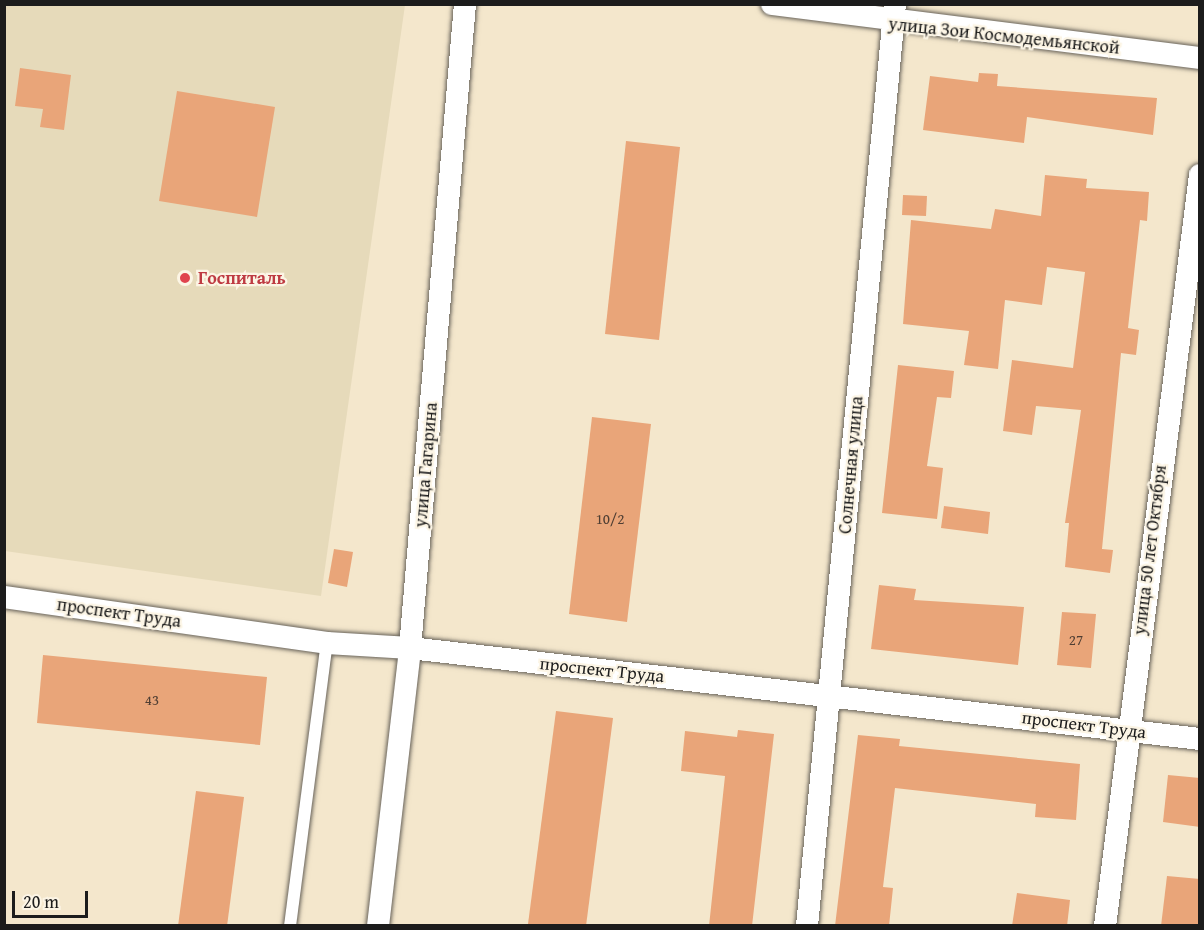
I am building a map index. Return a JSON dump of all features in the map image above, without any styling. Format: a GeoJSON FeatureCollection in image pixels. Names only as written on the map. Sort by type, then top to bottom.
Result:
{"type":"FeatureCollection","features":[{"type":"Feature","properties":{"kind":"street","name":"улица Гагарина"},"geometry":{"type":"LineString","coordinates":[[378,926],[410,648],[465,4]]}},
{"type":"Feature","properties":{"kind":"street","name":"улица Зои Космодемьянской"},"geometry":{"type":"LineString","coordinates":[[772,4],[894,14],[1200,58]]}},
{"type":"Feature","properties":{"kind":"street","name":"Солнечная улица"},"geometry":{"type":"LineString","coordinates":[[807,926],[894,14]]}},
{"type":"Feature","properties":{"kind":"street","name":"улица 50 лет Октября"},"geometry":{"type":"LineString","coordinates":[[1105,926],[1127,730],[1200,176]]}},
{"type":"Feature","properties":{"kind":"street","name":"проспект Труда"},"geometry":{"type":"LineString","coordinates":[[4,597],[327,643],[410,648],[1200,739]]}},
{"type":"Feature","properties":{"kind":"lane"},"geometry":{"type":"LineString","coordinates":[[290,926],[327,643]]}},
{"type":"Feature","properties":{"kind":"shaded area","name":"Госпиталь"},"geometry":{"type":"Polygon","coordinates":[[[5,5],[405,5],[321,596],[5,551],[5,5]]]}},
{"type":"Feature","properties":{"kind":"building"},"geometry":{"type":"Polygon","coordinates":[[[20,68],[71,75],[64,130],[40,127],[43,109],[15,106],[20,68]]]}},
{"type":"Feature","properties":{"kind":"building"},"geometry":{"type":"Polygon","coordinates":[[[979,73],[998,74],[997,86],[1157,98],[1153,135],[1027,117],[1024,143],[923,130],[930,76],[978,82],[979,73]]]}},
{"type":"Feature","properties":{"kind":"building"},"geometry":{"type":"Polygon","coordinates":[[[177,91],[275,107],[257,217],[159,201],[177,91]]]}},
{"type":"Feature","properties":{"kind":"building"},"geometry":{"type":"Polygon","coordinates":[[[626,141],[680,147],[659,340],[605,334],[626,141]]]}},
{"type":"Feature","properties":{"kind":"building"},"geometry":{"type":"Polygon","coordinates":[[[1045,175],[1087,179],[1086,188],[1149,192],[1147,221],[1140,220],[1128,328],[1139,330],[1136,355],[1121,353],[1102,549],[1113,550],[1110,573],[1065,567],[1069,523],[1065,523],[1081,410],[1036,406],[1032,435],[1003,431],[1012,360],[1073,368],[1085,272],[1047,267],[1042,305],[1005,300],[998,369],[964,365],[969,331],[903,324],[911,220],[991,229],[995,209],[1041,216],[1045,175]]]}},
{"type":"Feature","properties":{"kind":"building"},"geometry":{"type":"Polygon","coordinates":[[[903,195],[927,196],[926,216],[902,215],[903,195]]]}},
{"type":"Feature","properties":{"kind":"building"},"geometry":{"type":"Polygon","coordinates":[[[898,365],[954,371],[951,398],[937,397],[927,466],[943,468],[937,519],[882,513],[898,365]]]}},
{"type":"Feature","properties":{"kind":"building"},"geometry":{"type":"Polygon","coordinates":[[[592,417],[651,424],[627,622],[569,614],[592,417]]]}},
{"type":"Feature","properties":{"kind":"building"},"geometry":{"type":"Polygon","coordinates":[[[944,506],[990,512],[988,534],[941,528],[944,506]]]}},
{"type":"Feature","properties":{"kind":"building"},"geometry":{"type":"Polygon","coordinates":[[[334,549],[353,552],[347,587],[328,583],[334,549]]]}},
{"type":"Feature","properties":{"kind":"building"},"geometry":{"type":"Polygon","coordinates":[[[879,585],[916,589],[914,600],[1024,607],[1018,665],[871,649],[879,585]]]}},
{"type":"Feature","properties":{"kind":"building"},"geometry":{"type":"Polygon","coordinates":[[[1062,612],[1096,614],[1091,668],[1057,665],[1062,612]]]}},
{"type":"Feature","properties":{"kind":"building"},"geometry":{"type":"Polygon","coordinates":[[[43,655],[267,677],[260,745],[37,723],[43,655]]]}},
{"type":"Feature","properties":{"kind":"building"},"geometry":{"type":"Polygon","coordinates":[[[556,711],[613,718],[586,926],[528,924],[556,711]]]}},
{"type":"Feature","properties":{"kind":"building"},"geometry":{"type":"Polygon","coordinates":[[[738,730],[774,734],[752,926],[709,926],[725,776],[681,771],[685,731],[737,737],[738,730]]]}},
{"type":"Feature","properties":{"kind":"building"},"geometry":{"type":"Polygon","coordinates":[[[858,735],[900,739],[899,746],[1080,764],[1076,820],[1035,817],[1036,804],[895,788],[883,887],[893,888],[889,926],[835,926],[858,735]]]}},
{"type":"Feature","properties":{"kind":"building"},"geometry":{"type":"Polygon","coordinates":[[[1168,775],[1200,778],[1200,827],[1163,822],[1168,775]]]}},
{"type":"Feature","properties":{"kind":"building"},"geometry":{"type":"Polygon","coordinates":[[[196,791],[244,797],[227,926],[178,926],[196,791]]]}},
{"type":"Feature","properties":{"kind":"building"},"geometry":{"type":"Polygon","coordinates":[[[1167,876],[1200,879],[1200,926],[1161,926],[1167,876]]]}},
{"type":"Feature","properties":{"kind":"building"},"geometry":{"type":"Polygon","coordinates":[[[1017,893],[1070,900],[1067,926],[1012,926],[1017,893]]]}},
{"type":"Feature","properties":{"kind":"place","name":"Госпиталь"},"geometry":{"type":"Point","coordinates":[185,278]}}]}
